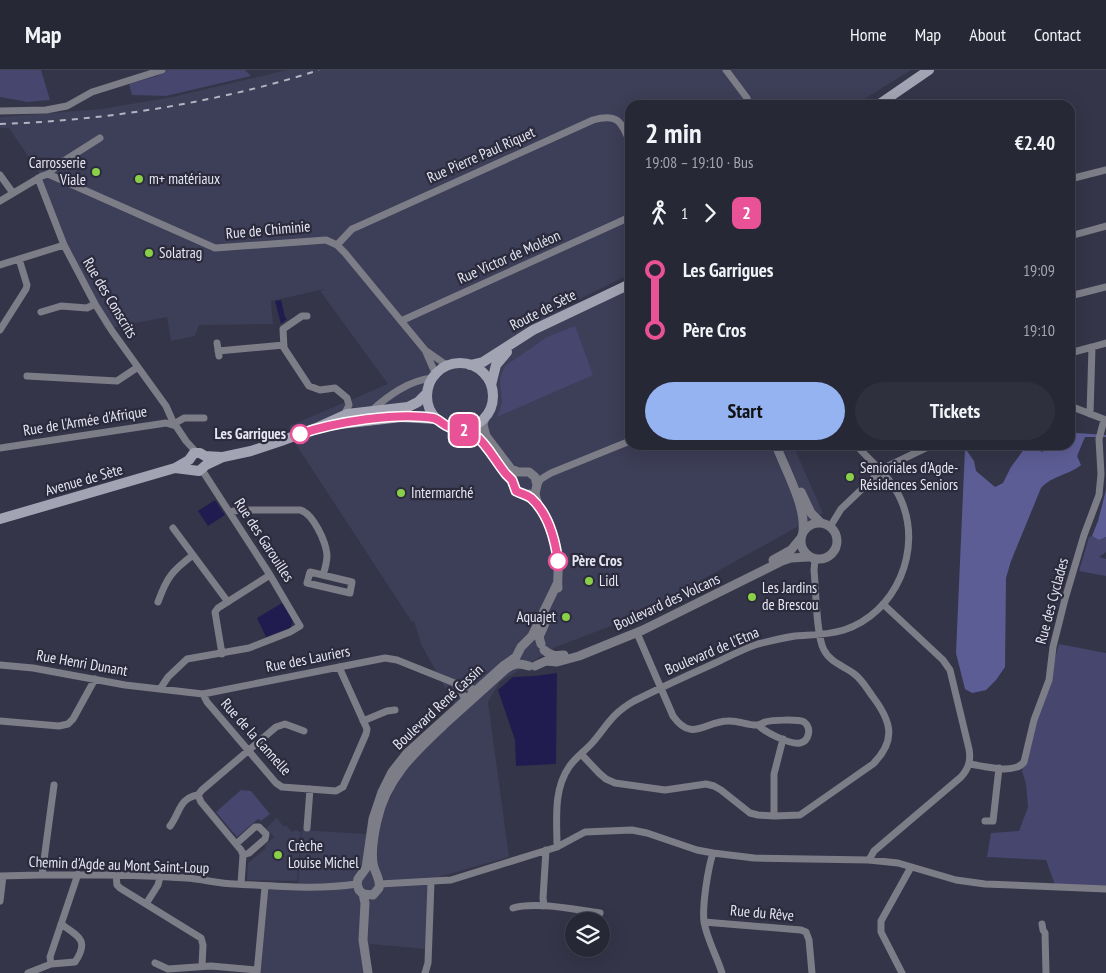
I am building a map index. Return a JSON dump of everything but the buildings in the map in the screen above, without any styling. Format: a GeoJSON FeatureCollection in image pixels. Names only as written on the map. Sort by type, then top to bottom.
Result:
{"type":"FeatureCollection","features":[{"type":"Feature","properties":{"kind":"main road"},"geometry":{"type":"LineString","coordinates":[[885,100],[923,70]]}},
{"type":"Feature","properties":{"kind":"main road"},"geometry":{"type":"LineString","coordinates":[[885,100],[929,70]]}},
{"type":"Feature","properties":{"kind":"main road","name":"Route de Sète"},"geometry":{"type":"LineString","coordinates":[[470,365],[483,362],[533,330],[625,286]]}},
{"type":"Feature","properties":{"kind":"main road","name":"Route de Sète"},"geometry":{"type":"LineString","coordinates":[[491,386],[496,365],[505,353],[519,343],[625,291]]}},
{"type":"Feature","properties":{"kind":"main road"},"geometry":{"type":"LineString","coordinates":[[197,462],[251,450],[316,428],[344,415],[408,407],[418,402],[427,392],[434,376],[448,366],[456,364],[470,365],[486,377],[491,386],[492,402],[485,417],[478,423],[462,429],[452,428],[443,424],[430,410],[427,392]]}},
{"type":"Feature","properties":{"kind":"main road"},"geometry":{"type":"LineString","coordinates":[[316,428],[347,422],[401,417],[436,418]]}},
{"type":"Feature","properties":{"kind":"main road","name":"Avenue de Sète"},"geometry":{"type":"LineString","coordinates":[[0,519],[197,462]]}},
{"type":"Feature","properties":{"kind":"street"},"geometry":{"type":"LineString","coordinates":[[0,111],[46,110],[67,106],[92,92],[162,70]]}},
{"type":"Feature","properties":{"kind":"street"},"geometry":{"type":"LineString","coordinates":[[726,70],[747,100]]}},
{"type":"Feature","properties":{"kind":"street","name":"Rue Pierre Paul Riquet"},"geometry":{"type":"LineString","coordinates":[[337,245],[352,229],[593,120],[602,117],[617,120],[622,124],[625,131]]}},
{"type":"Feature","properties":{"kind":"street"},"geometry":{"type":"LineString","coordinates":[[0,201],[48,174],[59,164],[100,138]]}},
{"type":"Feature","properties":{"kind":"street"},"geometry":{"type":"LineString","coordinates":[[1075,178],[1106,170]]}},
{"type":"Feature","properties":{"kind":"street","name":"Rue de Chiminie"},"geometry":{"type":"LineString","coordinates":[[48,174],[214,248],[311,240],[326,240],[337,245]]}},
{"type":"Feature","properties":{"kind":"street"},"geometry":{"type":"LineString","coordinates":[[0,175],[13,193]]}},
{"type":"Feature","properties":{"kind":"street","name":"Rue des Conscrits"},"geometry":{"type":"LineString","coordinates":[[38,178],[64,245],[94,304],[166,406],[174,424]]}},
{"type":"Feature","properties":{"kind":"street","name":"Rue Victor de Moléon"},"geometry":{"type":"LineString","coordinates":[[401,321],[625,220]]}},
{"type":"Feature","properties":{"kind":"street"},"geometry":{"type":"LineString","coordinates":[[1075,235],[1106,226]]}},
{"type":"Feature","properties":{"kind":"street"},"geometry":{"type":"LineString","coordinates":[[0,265],[64,245]]}},
{"type":"Feature","properties":{"kind":"street"},"geometry":{"type":"LineString","coordinates":[[337,245],[425,350],[448,366]]}},
{"type":"Feature","properties":{"kind":"street"},"geometry":{"type":"LineString","coordinates":[[0,330],[26,289],[27,284],[19,259]]}},
{"type":"Feature","properties":{"kind":"street"},"geometry":{"type":"LineString","coordinates":[[1075,295],[1106,287]]}},
{"type":"Feature","properties":{"kind":"street"},"geometry":{"type":"LineString","coordinates":[[41,312],[61,306],[87,308],[94,304]]}},
{"type":"Feature","properties":{"kind":"street"},"geometry":{"type":"LineString","coordinates":[[307,316],[302,316],[283,329],[284,345],[291,361],[309,386],[320,390],[331,388],[339,390],[347,398],[349,405],[344,415]]}},
{"type":"Feature","properties":{"kind":"street"},"geometry":{"type":"LineString","coordinates":[[1075,352],[1106,343]]}},
{"type":"Feature","properties":{"kind":"street"},"geometry":{"type":"LineString","coordinates":[[218,350],[284,345]]}},
{"type":"Feature","properties":{"kind":"street"},"geometry":{"type":"LineString","coordinates":[[1090,414],[1092,347]]}},
{"type":"Feature","properties":{"kind":"street"},"geometry":{"type":"LineString","coordinates":[[349,405],[367,411],[406,387],[434,376],[425,350]]}},
{"type":"Feature","properties":{"kind":"street"},"geometry":{"type":"LineString","coordinates":[[27,376],[117,381],[138,367]]}},
{"type":"Feature","properties":{"kind":"street"},"geometry":{"type":"LineString","coordinates":[[1075,408],[1105,420]]}},
{"type":"Feature","properties":{"kind":"street"},"geometry":{"type":"LineString","coordinates":[[485,417],[483,425],[486,436],[514,472],[538,475],[551,473]]}},
{"type":"Feature","properties":{"kind":"street","name":"Rue de l'Armée d'Afrique"},"geometry":{"type":"LineString","coordinates":[[0,448],[166,423],[174,424],[184,418],[204,418]]}},
{"type":"Feature","properties":{"kind":"street","name":"Rue des Cyclades"},"geometry":{"type":"LineString","coordinates":[[969,764],[1016,769],[1024,762],[1034,720],[1046,691],[1051,670],[1053,647],[1065,599],[1084,535],[1100,495],[1102,474],[1098,439],[1105,420]]}},
{"type":"Feature","properties":{"kind":"street"},"geometry":{"type":"LineString","coordinates":[[174,424],[197,462]]}},
{"type":"Feature","properties":{"kind":"street"},"geometry":{"type":"LineString","coordinates":[[462,429],[480,439],[514,483],[516,491],[530,497],[539,508]]}},
{"type":"Feature","properties":{"kind":"street"},"geometry":{"type":"LineString","coordinates":[[526,495],[536,487],[541,478],[625,443]]}},
{"type":"Feature","properties":{"kind":"street"},"geometry":{"type":"LineString","coordinates":[[778,450],[803,514],[800,546],[803,552],[812,558],[822,560],[834,552],[837,538],[834,532],[811,513],[784,450]]}},
{"type":"Feature","properties":{"kind":"street","name":"Boulevard de l'Etna"},"geometry":{"type":"LineString","coordinates":[[557,847],[557,800],[564,774],[620,709],[752,646],[781,639],[845,630],[859,623],[883,604],[894,589],[902,573],[907,555],[909,536],[907,518],[902,500],[893,484],[861,450]]}},
{"type":"Feature","properties":{"kind":"street"},"geometry":{"type":"LineString","coordinates":[[802,535],[808,526],[825,525],[881,470],[921,450]]}},
{"type":"Feature","properties":{"kind":"street","name":"Rue des Garouilles"},"geometry":{"type":"LineString","coordinates":[[197,462],[270,575],[300,626],[250,648],[222,654]]}},
{"type":"Feature","properties":{"kind":"street"},"geometry":{"type":"LineString","coordinates":[[514,483],[516,476],[522,472]]}},
{"type":"Feature","properties":{"kind":"street"},"geometry":{"type":"LineString","coordinates":[[519,651],[520,659],[532,666],[539,664],[544,658],[539,637],[556,599],[558,563],[554,542],[539,508],[535,494],[535,477],[532,474]]}},
{"type":"Feature","properties":{"kind":"street"},"geometry":{"type":"LineString","coordinates":[[230,512],[239,510],[304,511],[312,518],[326,549],[324,575]]}},
{"type":"Feature","properties":{"kind":"street"},"geometry":{"type":"LineString","coordinates":[[174,528],[228,602]]}},
{"type":"Feature","properties":{"kind":"street","name":"Boulevard des Volcans"},"geometry":{"type":"LineString","coordinates":[[527,642],[534,641],[549,655],[563,655],[586,647],[641,625],[780,556],[791,550],[802,535]]}},
{"type":"Feature","properties":{"kind":"street"},"geometry":{"type":"LineString","coordinates":[[158,602],[166,581],[175,569],[193,554]]}},
{"type":"Feature","properties":{"kind":"street","name":"Boulevard des Volcans"},"geometry":{"type":"LineString","coordinates":[[532,666],[546,661],[556,662],[579,656],[637,633],[782,561],[791,558],[812,558]]}},
{"type":"Feature","properties":{"kind":"street"},"geometry":{"type":"LineString","coordinates":[[581,754],[606,779],[615,783],[665,790],[706,784],[721,790],[750,813],[774,816],[800,814],[808,810],[873,764],[882,755],[888,744],[889,726],[883,710],[858,677],[829,658],[825,652],[819,635],[812,558]]}},
{"type":"Feature","properties":{"kind":"street"},"geometry":{"type":"LineString","coordinates":[[310,572],[324,575],[352,582],[350,593],[307,583],[310,572]]}},
{"type":"Feature","properties":{"kind":"street"},"geometry":{"type":"LineString","coordinates":[[160,689],[168,676],[187,659],[222,654],[215,612],[270,575]]}},
{"type":"Feature","properties":{"kind":"street"},"geometry":{"type":"LineString","coordinates":[[527,642],[532,636],[557,584]]}},
{"type":"Feature","properties":{"kind":"street"},"geometry":{"type":"LineString","coordinates":[[869,860],[874,851],[961,777],[969,764],[969,749],[950,670],[943,660],[883,604]]}},
{"type":"Feature","properties":{"kind":"street"},"geometry":{"type":"LineString","coordinates":[[637,633],[673,716],[685,728],[693,730],[702,729],[725,721],[758,725],[766,722],[797,720],[808,726],[808,738],[804,742],[793,743],[764,731],[758,725]]}},
{"type":"Feature","properties":{"kind":"street","name":"Boulevard René Cassin"},"geometry":{"type":"LineString","coordinates":[[361,875],[366,868],[373,819],[382,792],[392,772],[407,753],[503,666],[516,657],[527,642]]}},
{"type":"Feature","properties":{"kind":"street","name":"Rue des Lauriers"},"geometry":{"type":"LineString","coordinates":[[160,689],[203,694],[392,658],[476,690]]}},
{"type":"Feature","properties":{"kind":"street","name":"Boulevard René Cassin"},"geometry":{"type":"LineString","coordinates":[[379,880],[372,860],[377,820],[386,794],[404,764],[424,743],[506,669],[519,663],[532,666]]}},
{"type":"Feature","properties":{"kind":"street","name":"Rue Henri Dunant"},"geometry":{"type":"LineString","coordinates":[[0,665],[33,668],[125,685],[160,689]]}},
{"type":"Feature","properties":{"kind":"street","name":"Rue de la Cannelle"},"geometry":{"type":"LineString","coordinates":[[203,694],[207,702],[282,787],[336,791],[343,787],[367,729],[339,667]]}},
{"type":"Feature","properties":{"kind":"street"},"geometry":{"type":"LineString","coordinates":[[0,721],[59,726],[68,724],[73,719],[95,679]]}},
{"type":"Feature","properties":{"kind":"street"},"geometry":{"type":"LineString","coordinates":[[457,684],[464,697],[464,702]]}},
{"type":"Feature","properties":{"kind":"street"},"geometry":{"type":"LineString","coordinates":[[363,721],[395,710]]}},
{"type":"Feature","properties":{"kind":"street"},"geometry":{"type":"LineString","coordinates":[[170,826],[179,807],[191,796],[198,795],[248,750],[280,725],[285,724],[304,731]]}},
{"type":"Feature","properties":{"kind":"street"},"geometry":{"type":"LineString","coordinates":[[774,816],[774,774],[783,739]]}},
{"type":"Feature","properties":{"kind":"street"},"geometry":{"type":"LineString","coordinates":[[986,821],[993,821],[999,768]]}},
{"type":"Feature","properties":{"kind":"street"},"geometry":{"type":"LineString","coordinates":[[42,875],[54,785]]}},
{"type":"Feature","properties":{"kind":"street"},"geometry":{"type":"LineString","coordinates":[[307,828],[310,789]]}},
{"type":"Feature","properties":{"kind":"street"},"geometry":{"type":"LineString","coordinates":[[198,795],[201,802],[241,850],[243,855],[240,884]]}},
{"type":"Feature","properties":{"kind":"street"},"geometry":{"type":"LineString","coordinates":[[236,844],[255,827],[260,827],[266,834],[265,839],[249,853],[243,855]]}},
{"type":"Feature","properties":{"kind":"street"},"geometry":{"type":"LineString","coordinates":[[368,973],[363,940],[365,903],[363,894],[357,884],[361,875],[366,872],[372,873],[379,880],[431,882],[451,880],[557,847],[585,832],[632,830],[698,850],[754,858],[869,860],[898,863],[956,880],[985,884],[1106,889]]}},
{"type":"Feature","properties":{"kind":"street"},"geometry":{"type":"LineString","coordinates":[[544,906],[546,850]]}},
{"type":"Feature","properties":{"kind":"street"},"geometry":{"type":"LineString","coordinates":[[713,853],[709,865],[704,922],[722,973]]}},
{"type":"Feature","properties":{"kind":"street"},"geometry":{"type":"LineString","coordinates":[[902,973],[881,932],[881,921],[911,867]]}},
{"type":"Feature","properties":{"kind":"street"},"geometry":{"type":"LineString","coordinates":[[51,964],[50,957],[78,874]]}},
{"type":"Feature","properties":{"kind":"street","name":"Chemin d'Agde au Mont Saint-Loup"},"geometry":{"type":"LineString","coordinates":[[1,876],[78,874],[188,878],[265,887],[357,884]]}},
{"type":"Feature","properties":{"kind":"street"},"geometry":{"type":"LineString","coordinates":[[0,901],[1,876]]}},
{"type":"Feature","properties":{"kind":"street"},"geometry":{"type":"LineString","coordinates":[[116,876],[117,885],[120,888],[201,938],[203,945],[202,966]]}},
{"type":"Feature","properties":{"kind":"street"},"geometry":{"type":"LineString","coordinates":[[146,904],[158,885],[160,877]]}},
{"type":"Feature","properties":{"kind":"street"},"geometry":{"type":"LineString","coordinates":[[372,973],[368,940],[370,903],[373,895],[379,888],[379,880]]}},
{"type":"Feature","properties":{"kind":"street"},"geometry":{"type":"LineString","coordinates":[[425,973],[428,963],[431,882]]}},
{"type":"Feature","properties":{"kind":"street"},"geometry":{"type":"LineString","coordinates":[[155,963],[168,970],[210,966],[257,972],[265,887]]}},
{"type":"Feature","properties":{"kind":"street"},"geometry":{"type":"LineString","coordinates":[[363,894],[373,895]]}},
{"type":"Feature","properties":{"kind":"street"},"geometry":{"type":"LineString","coordinates":[[513,908],[520,906],[544,906],[592,912]]}},
{"type":"Feature","properties":{"kind":"street"},"geometry":{"type":"LineString","coordinates":[[28,973],[51,964],[75,962],[82,944],[80,938],[62,922]]}},
{"type":"Feature","properties":{"kind":"street","name":"Rue du Rêve"},"geometry":{"type":"LineString","coordinates":[[704,922],[801,930],[806,932],[809,940],[812,973]]}},
{"type":"Feature","properties":{"kind":"street"},"geometry":{"type":"LineString","coordinates":[[1042,924],[1045,933],[1046,973]]}},
{"type":"Feature","properties":{"kind":"shaded area"},"geometry":{"type":"Polygon","coordinates":[[[0,70],[41,70],[50,100],[28,102],[0,97],[0,70]]]}},
{"type":"Feature","properties":{"kind":"shaded area"},"geometry":{"type":"Polygon","coordinates":[[[168,70],[245,70],[251,76],[166,96],[132,95],[129,84],[157,76],[168,70]]]}},
{"type":"Feature","properties":{"kind":"shaded area"},"geometry":{"type":"Polygon","coordinates":[[[287,70],[911,70],[863,100],[625,100],[625,276],[550,314],[625,284],[625,450],[795,450],[823,513],[652,607],[653,610],[556,647],[500,682],[488,702],[509,857],[435,878],[429,887],[426,949],[370,944],[369,973],[260,973],[269,886],[298,885],[302,830],[379,835],[384,811],[405,765],[455,706],[421,644],[414,621],[412,622],[293,440],[289,426],[388,384],[320,291],[325,289],[271,301],[273,324],[199,325],[195,336],[171,341],[167,317],[105,329],[61,244],[40,174],[9,128],[0,128],[0,117],[101,109],[172,97],[287,70]]]}},
{"type":"Feature","properties":{"kind":"shaded area"},"geometry":{"type":"Polygon","coordinates":[[[281,300],[287,319],[281,324],[275,301],[281,300]]]}},
{"type":"Feature","properties":{"kind":"shaded area"},"geometry":{"type":"Polygon","coordinates":[[[575,326],[593,375],[497,417],[502,403],[500,378],[505,366],[547,337],[575,326]]]}},
{"type":"Feature","properties":{"kind":"shaded area"},"geometry":{"type":"Polygon","coordinates":[[[1075,432],[1106,435],[1106,437],[1085,437],[1077,456],[1081,465],[1051,480],[1041,488],[1011,561],[1006,578],[1005,667],[986,690],[972,693],[965,689],[956,653],[965,450],[974,461],[976,471],[995,487],[1003,483],[1011,467],[1023,450],[1043,452],[1044,450],[1075,450],[1075,432]]]}},
{"type":"Feature","properties":{"kind":"shaded area"},"geometry":{"type":"Polygon","coordinates":[[[1106,490],[1106,537],[1099,540],[1092,536],[1106,490]]]}},
{"type":"Feature","properties":{"kind":"shaded area"},"geometry":{"type":"Polygon","coordinates":[[[215,500],[225,515],[208,526],[198,511],[215,500]]]}},
{"type":"Feature","properties":{"kind":"shaded area"},"geometry":{"type":"Polygon","coordinates":[[[1092,536],[1099,540],[1106,537],[1106,552],[1099,557],[1106,559],[1106,576],[1079,571],[1089,537],[1092,536]]]}},
{"type":"Feature","properties":{"kind":"shaded area"},"geometry":{"type":"Polygon","coordinates":[[[282,603],[292,618],[292,625],[290,628],[266,637],[257,618],[282,603]]]}},
{"type":"Feature","properties":{"kind":"shaded area"},"geometry":{"type":"Polygon","coordinates":[[[1059,644],[1106,653],[1106,886],[1055,885],[1046,860],[987,857],[991,833],[1019,831],[1028,807],[1026,784],[1022,771],[1059,644]]]}},
{"type":"Feature","properties":{"kind":"shaded area"},"geometry":{"type":"Polygon","coordinates":[[[557,673],[556,764],[516,766],[515,740],[498,690],[513,677],[557,673]]]}},
{"type":"Feature","properties":{"kind":"shaded area"},"geometry":{"type":"Polygon","coordinates":[[[241,790],[251,791],[270,814],[261,821],[258,819],[237,837],[216,812],[241,790]]]}},
{"type":"Feature","properties":{"kind":"shaded area","name":"Crèche Louise Michel"},"geometry":{"type":"Polygon","coordinates":[[[277,818],[284,827],[286,825],[292,832],[295,830],[301,832],[297,881],[247,880],[248,863],[266,848],[265,845],[274,837],[266,828],[277,818]]]}},
{"type":"Feature","properties":{"kind":"railway"},"geometry":{"type":"LineString","coordinates":[[0,124],[80,119],[161,108],[242,92],[319,70]]}},
{"type":"Feature","properties":{"kind":"bus line","name":"2"},"geometry":{"type":"LineString","coordinates":[[300,434],[316,428],[347,422],[401,417],[436,418],[452,428],[470,432],[480,439],[508,477],[511,478],[516,491],[530,497],[539,508],[551,532],[558,561]]}},
{"type":"Feature","properties":{"kind":"place","name":"Carrosserie Viale"},"geometry":{"type":"Point","coordinates":[96,172]}},
{"type":"Feature","properties":{"kind":"place","name":"m+ matériaux"},"geometry":{"type":"Point","coordinates":[139,179]}},
{"type":"Feature","properties":{"kind":"place","name":"Solatrag"},"geometry":{"type":"Point","coordinates":[149,253]}},
{"type":"Feature","properties":{"kind":"place","name":"Les Garrigues"},"geometry":{"type":"Point","coordinates":[300,434]}},
{"type":"Feature","properties":{"kind":"place","name":"Senioriales d'Agde- Résidences Seniors"},"geometry":{"type":"Point","coordinates":[850,477]}},
{"type":"Feature","properties":{"kind":"place","name":"Intermarché"},"geometry":{"type":"Point","coordinates":[401,493]}},
{"type":"Feature","properties":{"kind":"place","name":"Père Cros"},"geometry":{"type":"Point","coordinates":[558,561]}},
{"type":"Feature","properties":{"kind":"place","name":"Lidl"},"geometry":{"type":"Point","coordinates":[589,581]}},
{"type":"Feature","properties":{"kind":"place","name":"Les Jardins de Brescou"},"geometry":{"type":"Point","coordinates":[752,597]}},
{"type":"Feature","properties":{"kind":"place","name":"Aquajet"},"geometry":{"type":"Point","coordinates":[566,617]}},
{"type":"Feature","properties":{"kind":"place","name":"Crèche Louise Michel"},"geometry":{"type":"Point","coordinates":[278,855]}}]}
